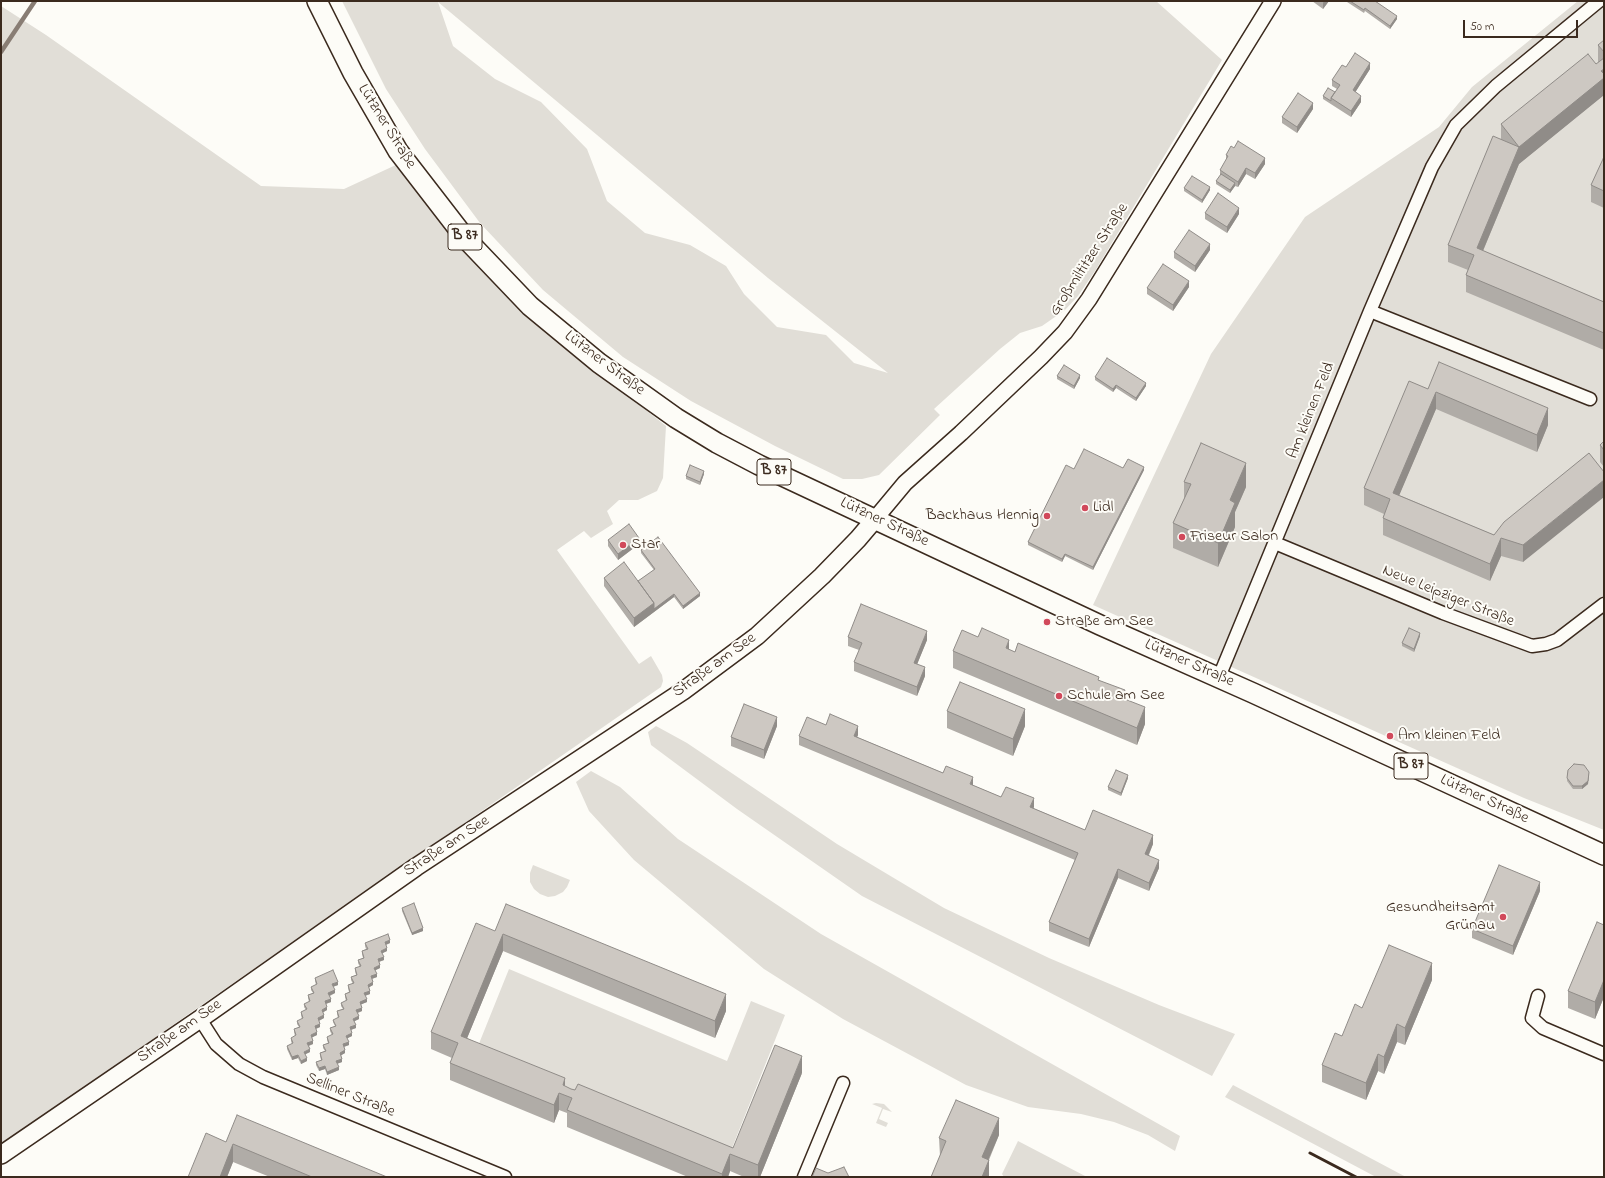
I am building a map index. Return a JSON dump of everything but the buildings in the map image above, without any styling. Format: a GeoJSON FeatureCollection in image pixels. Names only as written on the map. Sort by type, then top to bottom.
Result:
{"type":"FeatureCollection","features":[{"type":"Feature","properties":{"kind":"main road","name":"Lützner Straße"},"geometry":{"type":"LineString","coordinates":[[317,1],[352,73],[398,151],[466,239],[530,306],[599,363],[676,418],[717,443],[759,465],[1100,625],[1219,677],[1604,855]]}},
{"type":"Feature","properties":{"kind":"main road","name":"Straße am See"},"geometry":{"type":"LineString","coordinates":[[1,1155],[200,1019],[416,867],[650,713],[720,664],[757,636],[822,576],[875,519]]}},
{"type":"Feature","properties":{"kind":"street","name":"Großmiltitzer Straße"},"geometry":{"type":"LineString","coordinates":[[875,519],[905,483],[961,433],[1041,357],[1064,332],[1089,299],[1273,1]]}},
{"type":"Feature","properties":{"kind":"street","name":"Am kleinen Feld"},"geometry":{"type":"LineString","coordinates":[[1219,677],[1370,311],[1432,167],[1456,125],[1496,86],[1599,1]]}},
{"type":"Feature","properties":{"kind":"street"},"geometry":{"type":"LineString","coordinates":[[1370,311],[1590,399]]}},
{"type":"Feature","properties":{"kind":"street","name":"Neue Leipziger Straße"},"geometry":{"type":"LineString","coordinates":[[1275,543],[1450,616],[1532,646],[1546,644],[1557,640],[1604,604]]}},
{"type":"Feature","properties":{"kind":"street"},"geometry":{"type":"LineString","coordinates":[[1538,996],[1532,1018],[1543,1028],[1604,1054]]}},
{"type":"Feature","properties":{"kind":"street","name":"Selliner Straße"},"geometry":{"type":"LineString","coordinates":[[200,1019],[216,1044],[239,1064],[263,1077],[506,1177]]}},
{"type":"Feature","properties":{"kind":"street"},"geometry":{"type":"LineString","coordinates":[[804,1177],[843,1083]]}},
{"type":"Feature","properties":{"kind":"shaded area"},"geometry":{"type":"Polygon","coordinates":[[[342,1],[1156,1],[1222,60],[1095,271],[1078,296],[1065,310],[1042,326],[1020,333],[1000,349],[934,409],[940,415],[879,475],[862,479],[843,479],[775,446],[691,401],[623,357],[543,290],[480,223],[425,149],[386,89],[342,1]],[[438,2],[453,46],[495,79],[541,102],[587,149],[607,201],[645,233],[690,245],[726,266],[744,294],[777,327],[826,335],[854,363],[888,373],[768,278],[438,2]]]}},
{"type":"Feature","properties":{"kind":"shaded area"},"geometry":{"type":"Polygon","coordinates":[[[1578,1],[1604,1],[1604,830],[1524,798],[1093,605],[1211,354],[1305,217],[1439,127],[1472,87],[1578,1]]]}},
{"type":"Feature","properties":{"kind":"shaded area"},"geometry":{"type":"Polygon","coordinates":[[[1,6],[46,35],[261,186],[344,189],[398,164],[594,369],[666,426],[663,478],[657,491],[638,500],[619,500],[607,511],[613,524],[591,538],[584,531],[557,550],[639,664],[651,656],[662,675],[663,681],[661,687],[1,1145],[1,6]]]}},
{"type":"Feature","properties":{"kind":"shaded area"},"geometry":{"type":"Polygon","coordinates":[[[656,726],[687,743],[837,844],[944,908],[1049,958],[1159,1005],[1235,1034],[1212,1076],[862,896],[737,809],[651,745],[648,732],[656,726]]]}},
{"type":"Feature","properties":{"kind":"shaded area"},"geometry":{"type":"Polygon","coordinates":[[[591,771],[620,787],[678,839],[821,934],[1180,1136],[1175,1151],[1148,1135],[1114,1122],[1081,1114],[1028,1107],[966,1085],[843,1019],[764,969],[634,860],[589,811],[576,782],[591,771]]]}},
{"type":"Feature","properties":{"kind":"shaded area"},"geometry":{"type":"Polygon","coordinates":[[[533,865],[570,880],[567,887],[563,892],[555,896],[548,897],[540,894],[534,889],[530,882],[530,873],[533,865]]]}},
{"type":"Feature","properties":{"kind":"shaded area"},"geometry":{"type":"Polygon","coordinates":[[[509,969],[727,1061],[751,1001],[785,1015],[730,1153],[476,1051],[509,969]]]}},
{"type":"Feature","properties":{"kind":"shaded area"},"geometry":{"type":"Polygon","coordinates":[[[1233,1085],[1406,1177],[1376,1177],[1225,1097],[1233,1085]]]}},
{"type":"Feature","properties":{"kind":"shaded area"},"geometry":{"type":"Polygon","coordinates":[[[872,1104],[884,1104],[892,1112],[883,1109],[879,1119],[888,1123],[886,1127],[876,1123],[882,1108],[872,1104]]]}},
{"type":"Feature","properties":{"kind":"shaded area"},"geometry":{"type":"Polygon","coordinates":[[[1018,1141],[1087,1177],[1004,1177],[1002,1174],[1018,1141]]]}},
{"type":"Feature","properties":{"kind":"waterway"},"geometry":{"type":"LineString","coordinates":[[1,52],[35,1]]}},
{"type":"Feature","properties":{"kind":"railway"},"geometry":{"type":"LineString","coordinates":[[1310,1153],[1356,1177]]}},
{"type":"Feature","properties":{"kind":"place","name":"Lidl"},"geometry":{"type":"Point","coordinates":[1085,508]}},
{"type":"Feature","properties":{"kind":"place","name":"Backhaus Hennig"},"geometry":{"type":"Point","coordinates":[1047,516]}},
{"type":"Feature","properties":{"kind":"place","name":"Friseur Salon"},"geometry":{"type":"Point","coordinates":[1182,537]}},
{"type":"Feature","properties":{"kind":"place","name":"Star"},"geometry":{"type":"Point","coordinates":[623,545]}},
{"type":"Feature","properties":{"kind":"place","name":"Straße am See"},"geometry":{"type":"Point","coordinates":[1047,622]}},
{"type":"Feature","properties":{"kind":"place","name":"Schule am See"},"geometry":{"type":"Point","coordinates":[1059,696]}},
{"type":"Feature","properties":{"kind":"place","name":"Am kleinen Feld"},"geometry":{"type":"Point","coordinates":[1390,736]}},
{"type":"Feature","properties":{"kind":"place","name":"Gesundheitsamt Grünau"},"geometry":{"type":"Point","coordinates":[1503,917]}}]}
